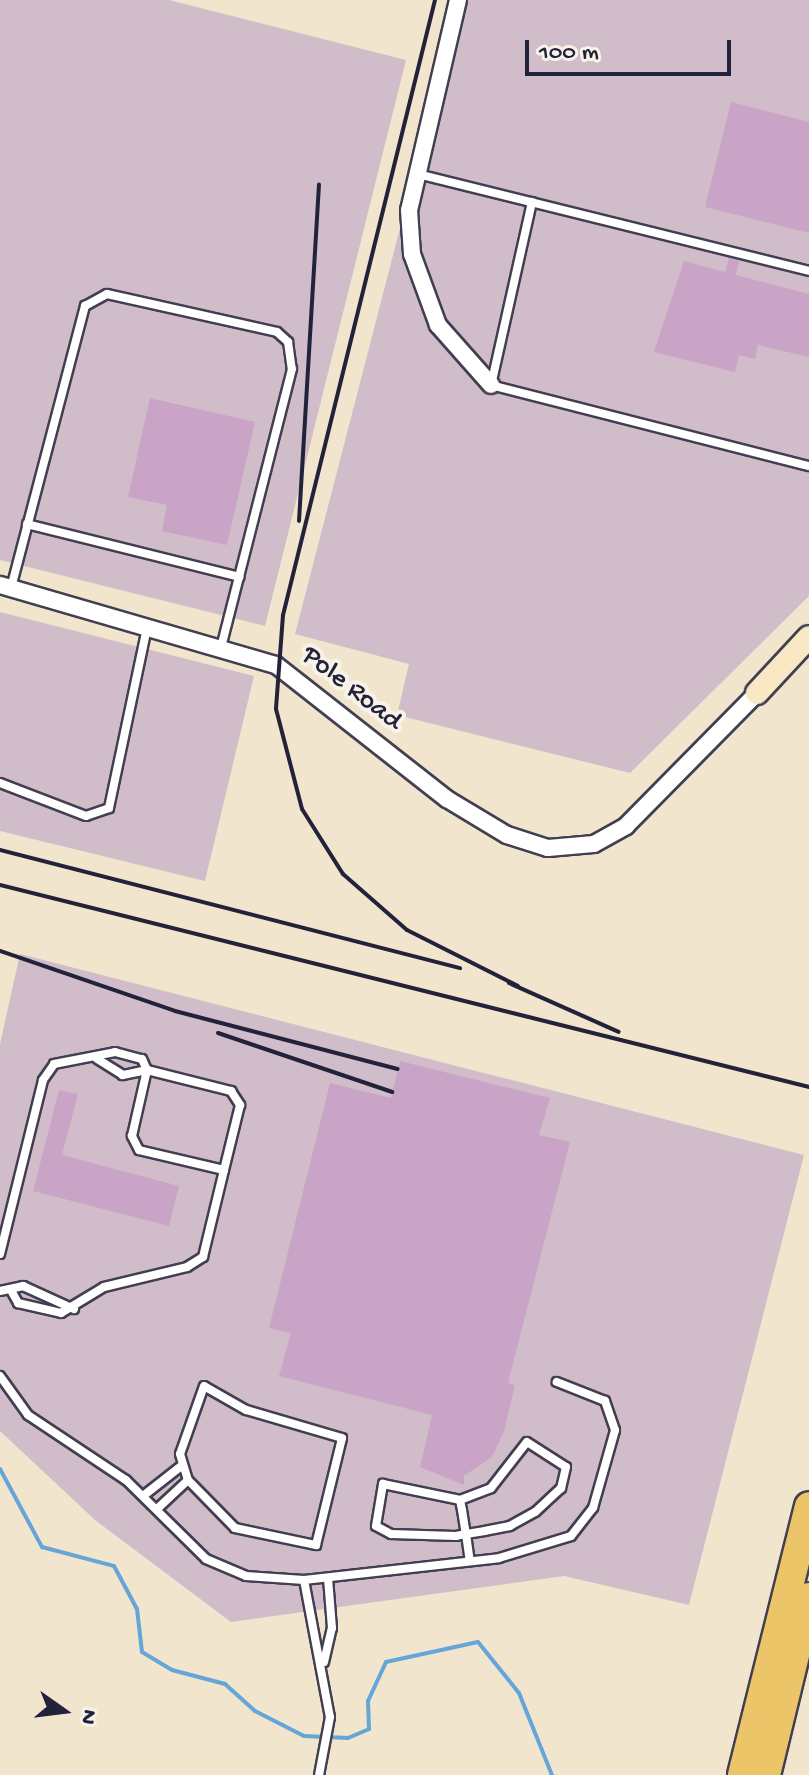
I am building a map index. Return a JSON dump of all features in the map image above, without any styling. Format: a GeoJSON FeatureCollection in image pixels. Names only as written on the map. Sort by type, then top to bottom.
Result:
{"type":"FeatureCollection","features":[{"type":"Feature","properties":{"kind":"highway"},"geometry":{"type":"LineString","coordinates":[[742,1775],[809,1506]]}},
{"type":"Feature","properties":{"kind":"highway"},"geometry":{"type":"LineString","coordinates":[[766,1775],[809,1597]]}},
{"type":"Feature","properties":{"kind":"street"},"geometry":{"type":"LineString","coordinates":[[458,0],[409,210],[423,293],[455,353],[491,385]]}},
{"type":"Feature","properties":{"kind":"street","name":"Pole Road"},"geometry":{"type":"LineString","coordinates":[[5,586],[222,644],[303,681],[447,799],[507,835],[548,848],[605,839],[636,817],[757,693]]}},
{"type":"Feature","properties":{"kind":"street"},"geometry":{"type":"LineString","coordinates":[[757,693],[803,644]]}},
{"type":"Feature","properties":{"kind":"lane"},"geometry":{"type":"LineString","coordinates":[[417,174],[809,271]]}},
{"type":"Feature","properties":{"kind":"lane"},"geometry":{"type":"LineString","coordinates":[[532,202],[491,385],[809,466]]}},
{"type":"Feature","properties":{"kind":"lane"},"geometry":{"type":"LineString","coordinates":[[5,586],[27,524],[78,316],[92,300],[107,294],[277,332],[288,342],[292,369],[222,644]]}},
{"type":"Feature","properties":{"kind":"lane"},"geometry":{"type":"LineString","coordinates":[[27,524],[239,577]]}},
{"type":"Feature","properties":{"kind":"lane"},"geometry":{"type":"LineString","coordinates":[[0,783],[86,816],[109,808],[147,623]]}},
{"type":"Feature","properties":{"kind":"lane"},"geometry":{"type":"LineString","coordinates":[[97,1059],[115,1052],[142,1059],[147,1070],[132,1136],[139,1150],[224,1170]]}},
{"type":"Feature","properties":{"kind":"lane"},"geometry":{"type":"LineString","coordinates":[[0,1254],[43,1080],[54,1064],[73,1055],[97,1059],[123,1075],[147,1070],[231,1091],[240,1105],[203,1257],[104,1287],[74,1309],[46,1311],[18,1303],[12,1292]]}},
{"type":"Feature","properties":{"kind":"lane"},"geometry":{"type":"LineString","coordinates":[[0,1291],[12,1292],[23,1286],[52,1293],[74,1309]]}},
{"type":"Feature","properties":{"kind":"lane"},"geometry":{"type":"LineString","coordinates":[[0,1376],[28,1415],[143,1496],[219,1567],[304,1580],[542,1551],[571,1536],[593,1508],[615,1430],[605,1401],[557,1382]]}},
{"type":"Feature","properties":{"kind":"lane"},"geometry":{"type":"LineString","coordinates":[[143,1496],[180,1467],[204,1386],[246,1410],[342,1438],[316,1545],[235,1528],[188,1480],[180,1467]]}},
{"type":"Feature","properties":{"kind":"lane"},"geometry":{"type":"LineString","coordinates":[[527,1442],[566,1467],[561,1488],[535,1512],[466,1534],[391,1534],[373,1519],[383,1484],[460,1500],[491,1488],[527,1442]]}},
{"type":"Feature","properties":{"kind":"lane"},"geometry":{"type":"LineString","coordinates":[[157,1509],[188,1480]]}},
{"type":"Feature","properties":{"kind":"lane"},"geometry":{"type":"LineString","coordinates":[[460,1500],[470,1561]]}},
{"type":"Feature","properties":{"kind":"lane"},"geometry":{"type":"LineString","coordinates":[[324,1662],[332,1628],[328,1578]]}},
{"type":"Feature","properties":{"kind":"lane"},"geometry":{"type":"LineString","coordinates":[[304,1580],[309,1629],[324,1662],[330,1717],[319,1775]]}},
{"type":"Feature","properties":{"kind":"shaded area"},"geometry":{"type":"Polygon","coordinates":[[[0,0],[169,0],[406,60],[265,626],[0,560],[0,0]]]}},
{"type":"Feature","properties":{"kind":"shaded area"},"geometry":{"type":"Polygon","coordinates":[[[459,0],[809,0],[809,596],[630,773],[397,715],[409,664],[295,634],[459,0]]]}},
{"type":"Feature","properties":{"kind":"shaded area"},"geometry":{"type":"Polygon","coordinates":[[[0,612],[254,676],[205,881],[0,831],[0,612]]]}},
{"type":"Feature","properties":{"kind":"shaded area"},"geometry":{"type":"Polygon","coordinates":[[[20,954],[804,1155],[689,1605],[564,1576],[231,1622],[95,1520],[0,1431],[0,1044],[20,954]]]}},
{"type":"Feature","properties":{"kind":"building"},"geometry":{"type":"Polygon","coordinates":[[[731,102],[809,122],[809,233],[705,207],[731,102]]]}},
{"type":"Feature","properties":{"kind":"building"},"geometry":{"type":"Polygon","coordinates":[[[729,258],[739,261],[736,275],[809,294],[809,357],[758,345],[755,359],[739,355],[735,372],[654,352],[684,261],[725,272],[729,258]]]}},
{"type":"Feature","properties":{"kind":"building"},"geometry":{"type":"Polygon","coordinates":[[[150,398],[255,422],[227,545],[162,531],[167,505],[128,497],[150,398]]]}},
{"type":"Feature","properties":{"kind":"building"},"geometry":{"type":"Polygon","coordinates":[[[400,1061],[550,1098],[539,1135],[570,1142],[508,1383],[515,1385],[504,1431],[492,1457],[464,1476],[464,1485],[420,1467],[432,1415],[279,1376],[291,1333],[269,1328],[330,1083],[391,1098],[400,1061]]]}},
{"type":"Feature","properties":{"kind":"building"},"geometry":{"type":"Polygon","coordinates":[[[59,1090],[78,1094],[62,1155],[179,1186],[169,1226],[33,1191],[59,1090]]]}},
{"type":"Feature","properties":{"kind":"waterway"},"geometry":{"type":"LineString","coordinates":[[0,1469],[42,1547],[114,1566],[137,1609],[142,1652],[172,1670],[225,1684],[255,1711],[304,1736],[348,1738],[369,1729],[368,1701],[386,1662],[478,1642],[519,1693],[552,1775]]}},
{"type":"Feature","properties":{"kind":"railway"},"geometry":{"type":"LineString","coordinates":[[435,0],[283,615],[276,709],[302,809],[343,874],[407,930],[518,986]]}},
{"type":"Feature","properties":{"kind":"railway"},"geometry":{"type":"LineString","coordinates":[[299,521],[319,185]]}},
{"type":"Feature","properties":{"kind":"railway"},"geometry":{"type":"LineString","coordinates":[[0,850],[460,968]]}},
{"type":"Feature","properties":{"kind":"railway"},"geometry":{"type":"LineString","coordinates":[[0,885],[809,1087]]}},
{"type":"Feature","properties":{"kind":"railway"},"geometry":{"type":"LineString","coordinates":[[0,951],[175,1011],[398,1069]]}},
{"type":"Feature","properties":{"kind":"railway"},"geometry":{"type":"LineString","coordinates":[[509,983],[619,1032]]}},
{"type":"Feature","properties":{"kind":"railway"},"geometry":{"type":"LineString","coordinates":[[218,1033],[392,1092]]}}]}
